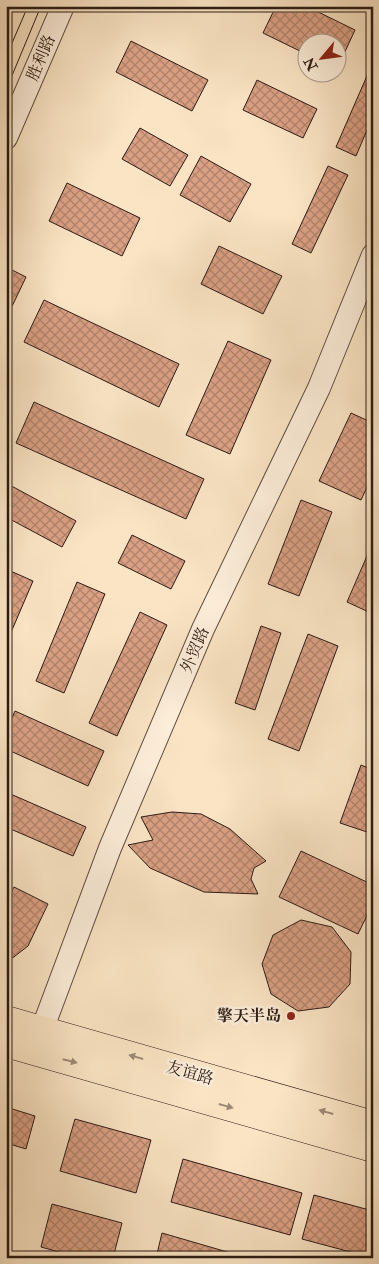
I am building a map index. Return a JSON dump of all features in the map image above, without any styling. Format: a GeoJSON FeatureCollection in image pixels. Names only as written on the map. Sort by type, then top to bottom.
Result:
{"type":"FeatureCollection","features":[{"type":"Feature","properties":{"kind":"main road","name":"友谊路"},"geometry":{"type":"LineString","coordinates":[[6,1020],[39,1042],[373,1148]]}},
{"type":"Feature","properties":{"kind":"main road","name":"友谊路"},"geometry":{"type":"LineString","coordinates":[[6,1043],[39,1042],[373,1125]]}},
{"type":"Feature","properties":{"kind":"street","name":"胜利路"},"geometry":{"type":"LineString","coordinates":[[6,138],[63,6]]}},
{"type":"Feature","properties":{"kind":"street","name":"外贸路"},"geometry":{"type":"LineString","coordinates":[[39,1042],[110,848],[200,637],[319,388],[373,255]]}},
{"type":"Feature","properties":{"kind":"building"},"geometry":{"type":"Polygon","coordinates":[[[276,6],[306,6],[355,30],[346,50],[346,32],[296,32],[296,49],[263,33],[276,6]]]}},
{"type":"Feature","properties":{"kind":"building"},"geometry":{"type":"Polygon","coordinates":[[[131,41],[208,80],[192,111],[116,72],[131,41]]]}},
{"type":"Feature","properties":{"kind":"building"},"geometry":{"type":"Polygon","coordinates":[[[373,62],[373,116],[356,156],[336,147],[373,62]]]}},
{"type":"Feature","properties":{"kind":"building"},"geometry":{"type":"Polygon","coordinates":[[[257,80],[317,109],[303,138],[243,110],[257,80]]]}},
{"type":"Feature","properties":{"kind":"building"},"geometry":{"type":"Polygon","coordinates":[[[140,128],[188,155],[170,186],[122,159],[140,128]]]}},
{"type":"Feature","properties":{"kind":"building"},"geometry":{"type":"Polygon","coordinates":[[[201,156],[251,184],[230,222],[180,195],[201,156]]]}},
{"type":"Feature","properties":{"kind":"building"},"geometry":{"type":"Polygon","coordinates":[[[328,166],[348,175],[311,253],[292,244],[328,166]]]}},
{"type":"Feature","properties":{"kind":"building"},"geometry":{"type":"Polygon","coordinates":[[[67,183],[140,218],[122,256],[49,221],[67,183]]]}},
{"type":"Feature","properties":{"kind":"building"},"geometry":{"type":"Polygon","coordinates":[[[219,246],[282,276],[263,314],[201,284],[219,246]]]}},
{"type":"Feature","properties":{"kind":"building"},"geometry":{"type":"Polygon","coordinates":[[[6,267],[26,277],[6,319],[6,267]]]}},
{"type":"Feature","properties":{"kind":"building"},"geometry":{"type":"Polygon","coordinates":[[[44,300],[179,364],[159,407],[24,342],[44,300]]]}},
{"type":"Feature","properties":{"kind":"building"},"geometry":{"type":"Polygon","coordinates":[[[228,341],[271,360],[230,454],[186,435],[228,341]]]}},
{"type":"Feature","properties":{"kind":"building"},"geometry":{"type":"Polygon","coordinates":[[[34,402],[204,479],[186,519],[16,443],[34,402]]]}},
{"type":"Feature","properties":{"kind":"building"},"geometry":{"type":"Polygon","coordinates":[[[351,413],[373,423],[373,474],[361,500],[319,481],[351,413]]]}},
{"type":"Feature","properties":{"kind":"building"},"geometry":{"type":"Polygon","coordinates":[[[6,483],[76,521],[62,547],[6,517],[6,483]]]}},
{"type":"Feature","properties":{"kind":"building"},"geometry":{"type":"Polygon","coordinates":[[[301,500],[332,512],[299,596],[268,584],[301,500]]]}},
{"type":"Feature","properties":{"kind":"building"},"geometry":{"type":"Polygon","coordinates":[[[132,535],[185,561],[171,589],[118,563],[132,535]]]}},
{"type":"Feature","properties":{"kind":"building"},"geometry":{"type":"Polygon","coordinates":[[[373,542],[373,614],[347,602],[373,542]]]}},
{"type":"Feature","properties":{"kind":"building"},"geometry":{"type":"Polygon","coordinates":[[[6,569],[33,581],[6,644],[6,569]]]}},
{"type":"Feature","properties":{"kind":"building"},"geometry":{"type":"Polygon","coordinates":[[[77,582],[105,594],[64,693],[36,681],[77,582]]]}},
{"type":"Feature","properties":{"kind":"building"},"geometry":{"type":"Polygon","coordinates":[[[140,612],[167,625],[117,736],[89,723],[140,612]]]}},
{"type":"Feature","properties":{"kind":"building"},"geometry":{"type":"Polygon","coordinates":[[[261,626],[281,633],[255,710],[235,703],[261,626]]]}},
{"type":"Feature","properties":{"kind":"building"},"geometry":{"type":"Polygon","coordinates":[[[308,634],[338,646],[299,751],[268,739],[308,634]]]}},
{"type":"Feature","properties":{"kind":"building"},"geometry":{"type":"Polygon","coordinates":[[[15,711],[104,751],[88,786],[6,749],[6,731],[15,711]]]}},
{"type":"Feature","properties":{"kind":"building"},"geometry":{"type":"Polygon","coordinates":[[[361,765],[373,770],[373,834],[340,823],[361,765]]]}},
{"type":"Feature","properties":{"kind":"building"},"geometry":{"type":"Polygon","coordinates":[[[6,792],[86,827],[73,856],[6,827],[6,792]]]}},
{"type":"Feature","properties":{"kind":"building"},"geometry":{"type":"Polygon","coordinates":[[[172,812],[201,814],[230,829],[266,861],[254,868],[251,879],[258,894],[204,892],[150,868],[128,845],[153,840],[141,817],[172,812]]]}},
{"type":"Feature","properties":{"kind":"building"},"geometry":{"type":"Polygon","coordinates":[[[301,851],[373,885],[373,903],[358,934],[279,897],[301,851]]]}},
{"type":"Feature","properties":{"kind":"building"},"geometry":{"type":"Polygon","coordinates":[[[14,887],[48,904],[28,946],[6,963],[6,901],[14,887]]]}},
{"type":"Feature","properties":{"kind":"building"},"geometry":{"type":"Polygon","coordinates":[[[301,920],[332,927],[351,952],[350,984],[329,1007],[298,1011],[271,994],[262,964],[273,935],[301,920]]]}},
{"type":"Feature","properties":{"kind":"building"},"geometry":{"type":"Polygon","coordinates":[[[6,1107],[35,1116],[26,1149],[6,1143],[6,1107]]]}},
{"type":"Feature","properties":{"kind":"building"},"geometry":{"type":"Polygon","coordinates":[[[75,1119],[151,1140],[136,1193],[60,1171],[75,1119]]]}},
{"type":"Feature","properties":{"kind":"building"},"geometry":{"type":"Polygon","coordinates":[[[183,1159],[302,1193],[290,1235],[171,1202],[183,1159]]]}},
{"type":"Feature","properties":{"kind":"building"},"geometry":{"type":"Polygon","coordinates":[[[314,1195],[373,1211],[373,1258],[302,1239],[314,1195]]]}},
{"type":"Feature","properties":{"kind":"building"},"geometry":{"type":"Polygon","coordinates":[[[52,1204],[122,1223],[113,1258],[80,1258],[41,1247],[52,1204]]]}},
{"type":"Feature","properties":{"kind":"building"},"geometry":{"type":"Polygon","coordinates":[[[162,1233],[248,1258],[156,1258],[162,1233]]]}},
{"type":"Feature","properties":{"kind":"tram line"},"geometry":{"type":"LineString","coordinates":[[6,57],[28,6]]}},
{"type":"Feature","properties":{"kind":"tram line"},"geometry":{"type":"LineString","coordinates":[[6,90],[41,6]]}},
{"type":"Feature","properties":{"kind":"place","name":"擎天半岛"},"geometry":{"type":"Point","coordinates":[291,1016]}}]}
